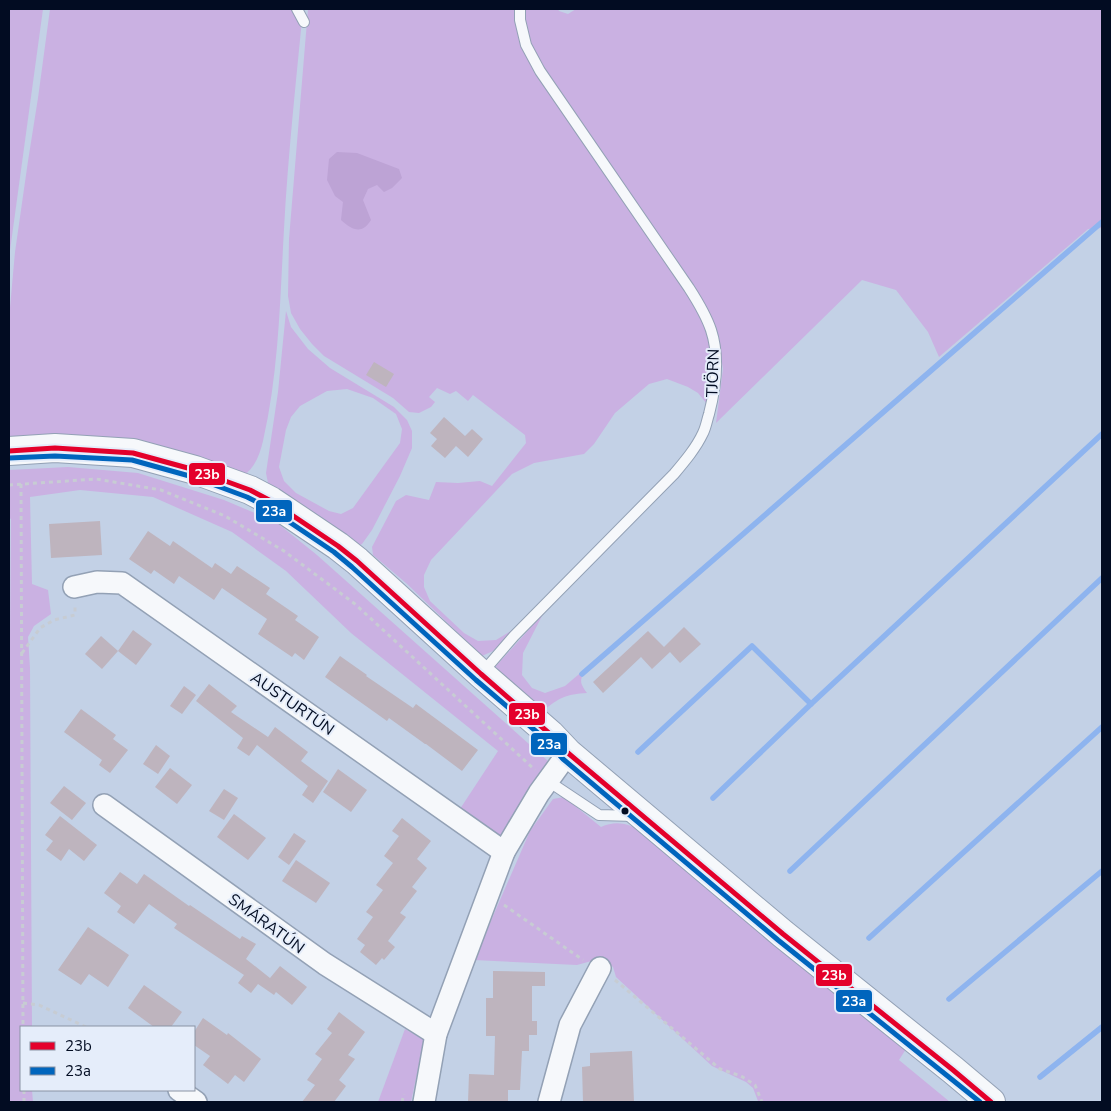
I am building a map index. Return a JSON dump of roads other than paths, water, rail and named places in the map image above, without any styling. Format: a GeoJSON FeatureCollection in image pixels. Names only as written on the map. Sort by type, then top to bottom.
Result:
{"type":"FeatureCollection","features":[{"type":"Feature","properties":{"kind":"street"},"geometry":{"type":"LineString","coordinates":[[9,451],[55,448],[133,453],[195,470],[250,490],[271,501],[356,560],[550,734],[568,753],[784,934],[991,1102]]}},
{"type":"Feature","properties":{"kind":"street","name":"AUSTURTÚN"},"geometry":{"type":"LineString","coordinates":[[74,587],[97,582],[122,584],[504,852]]}},
{"type":"Feature","properties":{"kind":"street"},"geometry":{"type":"LineString","coordinates":[[424,1102],[436,1034],[504,852],[539,793],[568,753]]}},
{"type":"Feature","properties":{"kind":"street","name":"SMÁRATÚN"},"geometry":{"type":"LineString","coordinates":[[104,805],[325,964],[436,1034]]}},
{"type":"Feature","properties":{"kind":"street"},"geometry":{"type":"LineString","coordinates":[[549,1102],[570,1025],[600,968]]}},
{"type":"Feature","properties":{"kind":"street"},"geometry":{"type":"LineString","coordinates":[[180,1091],[196,1102]]}},
{"type":"Feature","properties":{"kind":"lane"},"geometry":{"type":"LineString","coordinates":[[297,9],[304,22]]}},
{"type":"Feature","properties":{"kind":"lane","name":"TJÖRN"},"geometry":{"type":"LineString","coordinates":[[481,674],[514,636],[674,474],[693,452],[704,431],[716,374],[715,348],[711,330],[702,310],[684,280],[540,71],[526,45],[520,20],[520,9]]}},
{"type":"Feature","properties":{"kind":"lane"},"geometry":{"type":"LineString","coordinates":[[548,781],[599,815],[644,817]]}},
{"type":"Feature","properties":{"kind":"waterway"},"geometry":{"type":"LineString","coordinates":[[582,674],[1102,222]]}},
{"type":"Feature","properties":{"kind":"waterway"},"geometry":{"type":"LineString","coordinates":[[713,798],[811,704],[1102,434]]}},
{"type":"Feature","properties":{"kind":"waterway"},"geometry":{"type":"LineString","coordinates":[[790,871],[1102,578]]}},
{"type":"Feature","properties":{"kind":"waterway"},"geometry":{"type":"LineString","coordinates":[[638,752],[752,646],[811,704]]}},
{"type":"Feature","properties":{"kind":"waterway"},"geometry":{"type":"LineString","coordinates":[[869,938],[1102,727]]}},
{"type":"Feature","properties":{"kind":"waterway"},"geometry":{"type":"LineString","coordinates":[[949,999],[1102,871]]}},
{"type":"Feature","properties":{"kind":"waterway"},"geometry":{"type":"LineString","coordinates":[[1040,1077],[1102,1027]]}}]}
